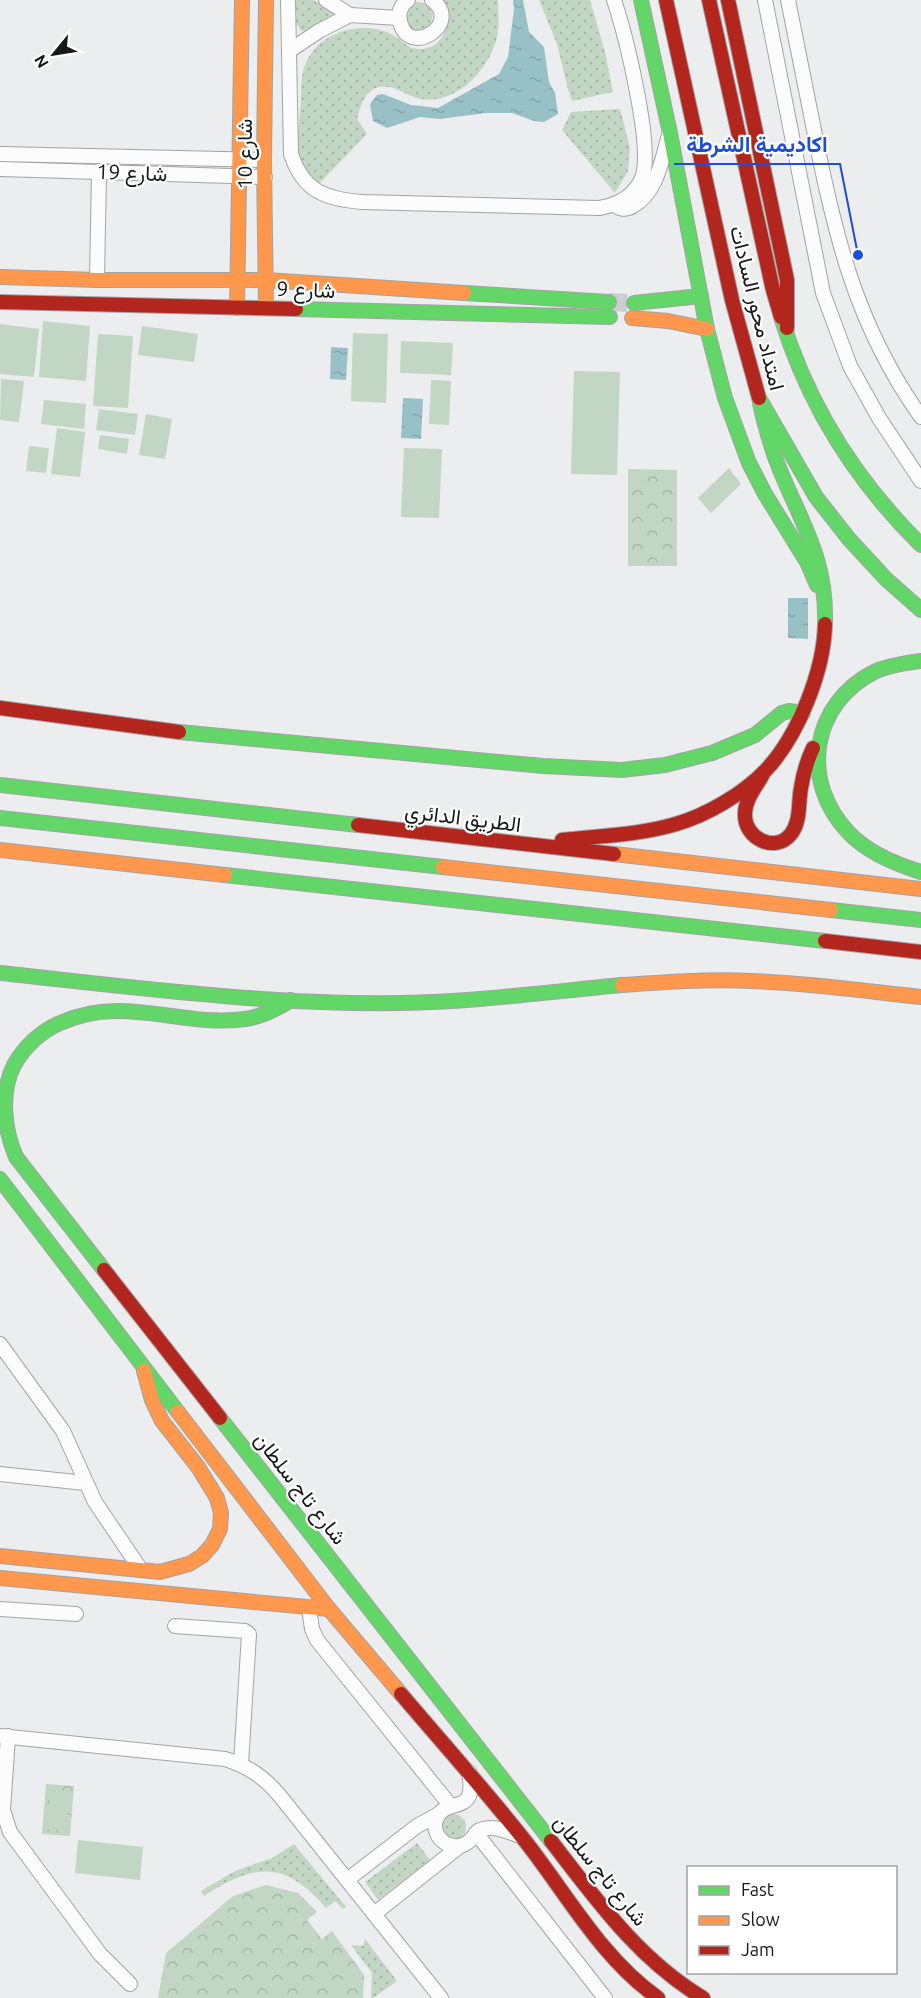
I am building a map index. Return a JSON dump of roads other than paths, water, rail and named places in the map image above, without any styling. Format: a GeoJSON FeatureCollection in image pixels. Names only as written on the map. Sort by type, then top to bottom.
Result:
{"type":"FeatureCollection","features":[{"type":"Feature","properties":{"kind":"main road","name":"شارع 10"},"geometry":{"type":"LineString","coordinates":[[237,308],[242,0]]}},
{"type":"Feature","properties":{"kind":"main road","name":"شارع 10"},"geometry":{"type":"LineString","coordinates":[[266,0],[264,160],[266,308]]}},
{"type":"Feature","properties":{"kind":"main road"},"geometry":{"type":"LineString","coordinates":[[641,0],[670,133],[706,328],[736,431],[765,494],[807,562],[827,618]]}},
{"type":"Feature","properties":{"kind":"main road","name":"امتداد محور السادات"},"geometry":{"type":"LineString","coordinates":[[666,0],[732,300],[760,403],[816,497],[849,539],[886,579],[921,610]]}},
{"type":"Feature","properties":{"kind":"main road","name":"امتداد محور السادات"},"geometry":{"type":"LineString","coordinates":[[709,0],[773,290],[786,336],[803,380],[825,422],[851,463],[880,502],[921,545]]}},
{"type":"Feature","properties":{"kind":"main road"},"geometry":{"type":"LineString","coordinates":[[728,0],[788,280],[786,336]]}},
{"type":"Feature","properties":{"kind":"main road","name":"شارع 9"},"geometry":{"type":"LineString","coordinates":[[0,277],[97,280],[266,280],[609,302]]}},
{"type":"Feature","properties":{"kind":"main road"},"geometry":{"type":"LineString","coordinates":[[367,312],[368,287]]}},
{"type":"Feature","properties":{"kind":"main road"},"geometry":{"type":"LineString","coordinates":[[634,303],[701,296]]}},
{"type":"Feature","properties":{"kind":"main road","name":"شارع 9"},"geometry":{"type":"LineString","coordinates":[[0,302],[610,317]]}},
{"type":"Feature","properties":{"kind":"main road"},"geometry":{"type":"LineString","coordinates":[[632,318],[668,321],[706,328]]}},
{"type":"Feature","properties":{"kind":"main road"},"geometry":{"type":"LineString","coordinates":[[760,403],[769,441],[782,476],[809,531],[819,559],[825,588],[827,618],[819,672],[803,713],[793,732],[764,772],[750,798],[745,822],[750,833],[759,841],[770,844],[782,842],[791,834],[797,824],[804,770],[835,705],[868,675],[897,663],[921,661]]}},
{"type":"Feature","properties":{"kind":"main road"},"geometry":{"type":"LineString","coordinates":[[0,708],[200,735],[543,766],[622,770],[665,765],[712,753],[755,735],[782,713],[789,711],[803,713]]}},
{"type":"Feature","properties":{"kind":"main road"},"geometry":{"type":"LineString","coordinates":[[820,733],[816,760],[823,791],[838,819],[858,842],[885,859],[921,872]]}},
{"type":"Feature","properties":{"kind":"main road"},"geometry":{"type":"LineString","coordinates":[[518,845],[644,831],[667,826],[712,810],[764,772]]}},
{"type":"Feature","properties":{"kind":"main road","name":"الطريق الدائري"},"geometry":{"type":"LineString","coordinates":[[0,785],[921,889]]}},
{"type":"Feature","properties":{"kind":"main road"},"geometry":{"type":"LineString","coordinates":[[0,818],[921,920]]}},
{"type":"Feature","properties":{"kind":"main road"},"geometry":{"type":"LineString","coordinates":[[0,850],[921,952]]}},
{"type":"Feature","properties":{"kind":"main road"},"geometry":{"type":"LineString","coordinates":[[0,973],[144,989],[291,1000],[399,1003],[719,980],[765,982],[921,997]]}},
{"type":"Feature","properties":{"kind":"main road"},"geometry":{"type":"LineString","coordinates":[[888,994],[921,1005]]}},
{"type":"Feature","properties":{"kind":"main road","name":"شارع تاج سلطان"},"geometry":{"type":"LineString","coordinates":[[291,1000],[265,1014],[236,1020],[114,1010],[69,1020],[42,1032],[18,1057],[7,1077],[4,1089],[4,1124],[16,1156],[618,1928],[656,1966],[703,1998]]}},
{"type":"Feature","properties":{"kind":"main road"},"geometry":{"type":"LineString","coordinates":[[0,1067],[4,1089]]}},
{"type":"Feature","properties":{"kind":"main road","name":"شارع تاج سلطان"},"geometry":{"type":"LineString","coordinates":[[0,1179],[329,1609],[522,1837],[610,1954],[638,1983],[658,1998]]}},
{"type":"Feature","properties":{"kind":"main road"},"geometry":{"type":"LineString","coordinates":[[0,1556],[160,1572],[173,1570],[197,1559],[213,1544],[218,1535],[220,1507],[213,1490],[159,1414],[149,1390],[143,1364]]}},
{"type":"Feature","properties":{"kind":"main road"},"geometry":{"type":"LineString","coordinates":[[0,1578],[329,1609]]}},
{"type":"Feature","properties":{"kind":"street"},"geometry":{"type":"LineString","coordinates":[[288,0],[291,154],[300,175],[319,193],[333,199],[362,202],[599,208],[615,205],[624,200],[638,185],[642,176],[646,150],[629,56],[614,0]]}},
{"type":"Feature","properties":{"kind":"street"},"geometry":{"type":"LineString","coordinates":[[326,0],[350,15],[399,18]]}},
{"type":"Feature","properties":{"kind":"street"},"geometry":{"type":"LineString","coordinates":[[408,0],[400,10],[399,18],[401,27],[415,38],[432,35],[438,28],[441,20],[440,11],[432,0]]}},
{"type":"Feature","properties":{"kind":"street"},"geometry":{"type":"LineString","coordinates":[[765,0],[823,293],[850,366],[879,418],[921,481]]}},
{"type":"Feature","properties":{"kind":"street"},"geometry":{"type":"LineString","coordinates":[[788,0],[818,151],[844,263],[866,321],[882,355],[921,417]]}},
{"type":"Feature","properties":{"kind":"street"},"geometry":{"type":"LineString","coordinates":[[289,51],[319,31],[350,15]]}},
{"type":"Feature","properties":{"kind":"street"},"geometry":{"type":"LineString","coordinates":[[615,205],[619,208],[627,208],[637,204],[646,195],[657,175],[670,133]]}},
{"type":"Feature","properties":{"kind":"street","name":"شارع 19"},"geometry":{"type":"LineString","coordinates":[[0,154],[264,160]]}},
{"type":"Feature","properties":{"kind":"street","name":"شارع 19"},"geometry":{"type":"LineString","coordinates":[[0,168],[265,177]]}},
{"type":"Feature","properties":{"kind":"street"},"geometry":{"type":"LineString","coordinates":[[97,280],[99,171]]}},
{"type":"Feature","properties":{"kind":"street"},"geometry":{"type":"LineString","coordinates":[[0,1344],[63,1431],[84,1483],[141,1570]]}},
{"type":"Feature","properties":{"kind":"street"},"geometry":{"type":"LineString","coordinates":[[0,1474],[84,1483]]}},
{"type":"Feature","properties":{"kind":"street"},"geometry":{"type":"LineString","coordinates":[[309,1608],[314,1636],[445,1810]]}},
{"type":"Feature","properties":{"kind":"street"},"geometry":{"type":"LineString","coordinates":[[0,1609],[76,1614]]}},
{"type":"Feature","properties":{"kind":"street"},"geometry":{"type":"LineString","coordinates":[[175,1626],[245,1631],[249,1634],[241,1764]]}},
{"type":"Feature","properties":{"kind":"street"},"geometry":{"type":"LineString","coordinates":[[130,1983],[100,1954],[10,1832],[3,1810],[4,1736],[225,1759],[241,1764],[269,1783],[441,1998]]}},
{"type":"Feature","properties":{"kind":"street"},"geometry":{"type":"LineString","coordinates":[[347,1880],[417,1826],[466,1799],[470,1792],[469,1773]]}},
{"type":"Feature","properties":{"kind":"street"},"geometry":{"type":"LineString","coordinates":[[445,1810],[435,1823],[440,1839],[449,1845],[460,1846]]}},
{"type":"Feature","properties":{"kind":"street"},"geometry":{"type":"LineString","coordinates":[[374,1914],[460,1846],[468,1843],[482,1828],[492,1827],[522,1837]]}},
{"type":"Feature","properties":{"kind":"street"},"geometry":{"type":"LineString","coordinates":[[476,1833],[605,1998]]}},
{"type":"Feature","properties":{"kind":"water"},"geometry":{"type":"Polygon","coordinates":[[[513,0],[523,0],[529,32],[544,47],[549,82],[555,93],[558,114],[544,122],[512,113],[486,113],[440,119],[420,117],[387,128],[373,121],[370,104],[377,95],[383,94],[411,105],[438,108],[499,74],[508,57],[513,0]]]}},
{"type":"Feature","properties":{"kind":"water"},"geometry":{"type":"Polygon","coordinates":[[[331,347],[348,348],[346,380],[330,379],[331,347]]]}},
{"type":"Feature","properties":{"kind":"water"},"geometry":{"type":"Polygon","coordinates":[[[403,398],[423,399],[421,439],[401,438],[403,398]]]}},
{"type":"Feature","properties":{"kind":"water"},"geometry":{"type":"Polygon","coordinates":[[[788,598],[808,598],[808,639],[788,638],[788,598]]]}},
{"type":"Feature","properties":{"kind":"tunnel"},"geometry":{"type":"LineString","coordinates":[[609,302],[634,303]]}},
{"type":"Feature","properties":{"kind":"place","name":"اكاديمية الشرطة"},"geometry":{"type":"Point","coordinates":[858,255]}}]}
